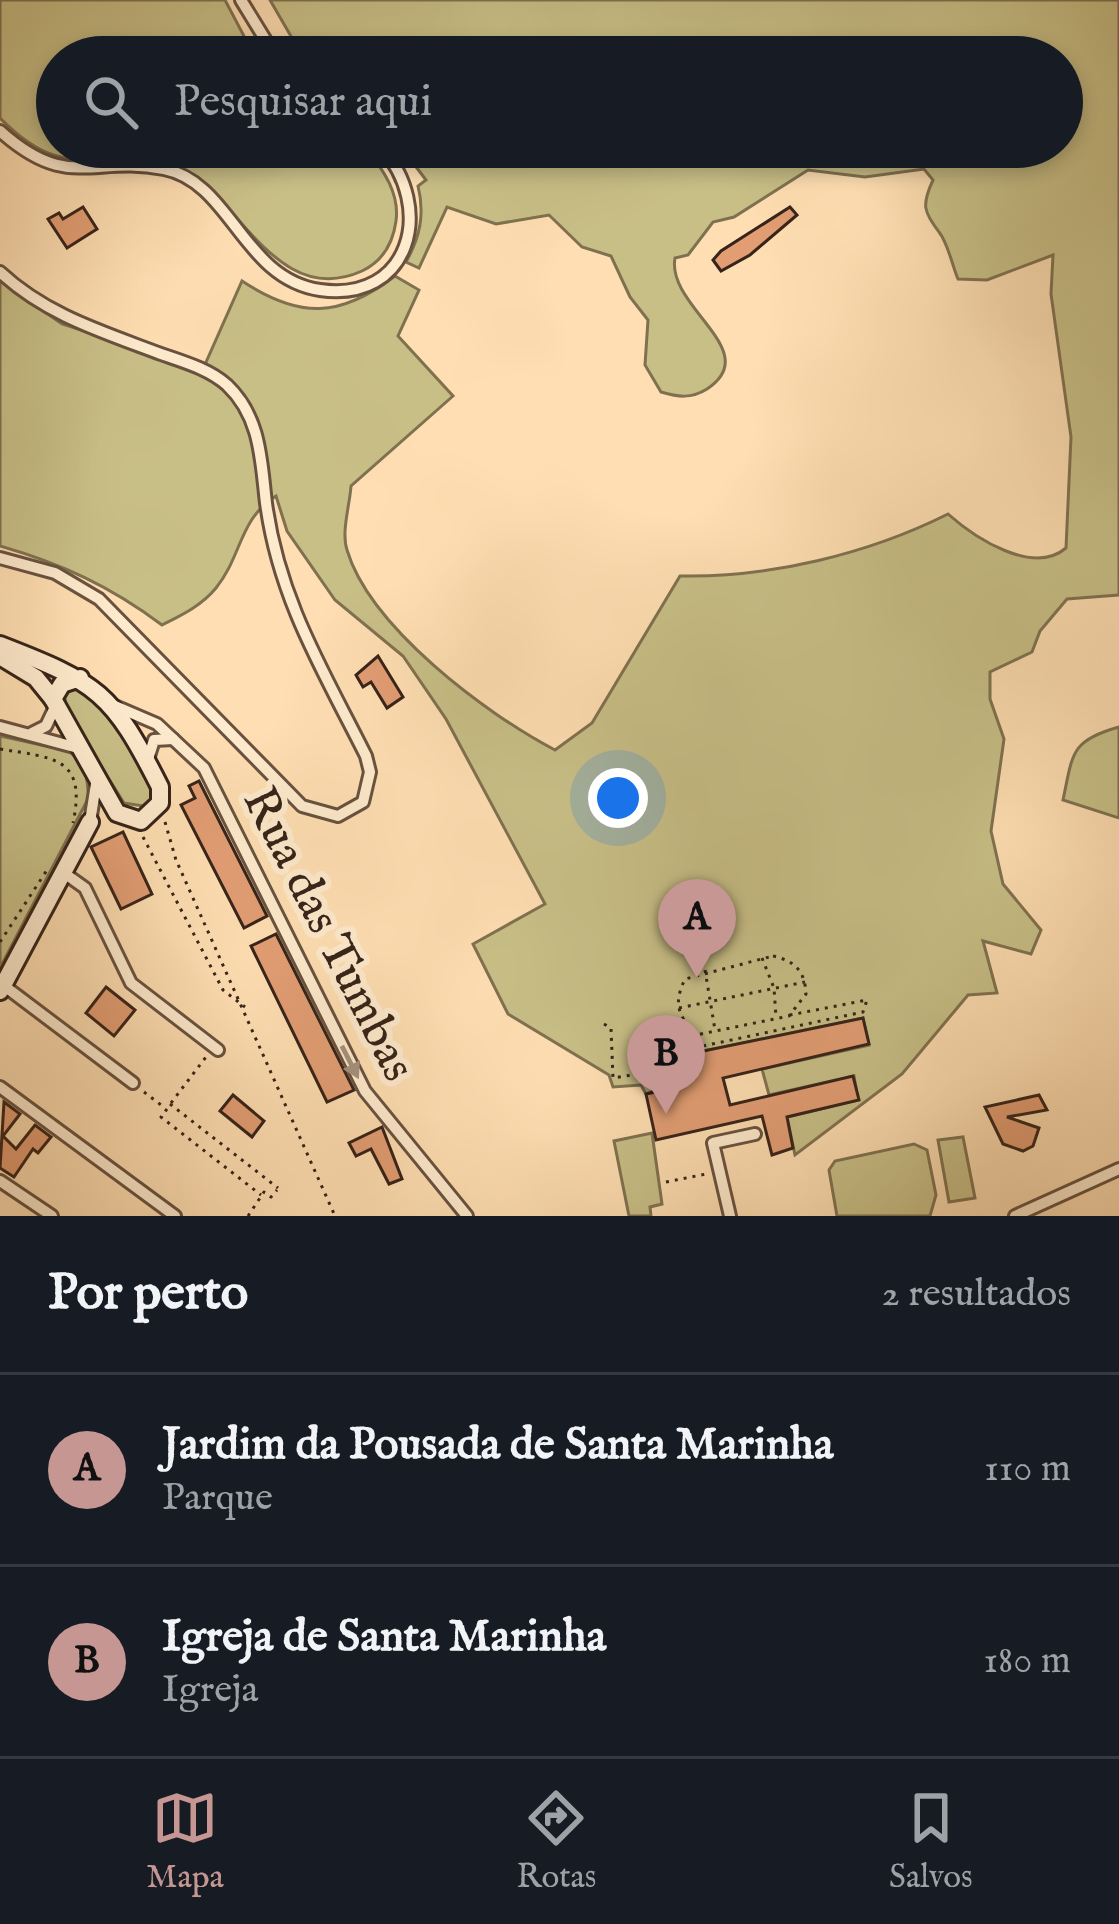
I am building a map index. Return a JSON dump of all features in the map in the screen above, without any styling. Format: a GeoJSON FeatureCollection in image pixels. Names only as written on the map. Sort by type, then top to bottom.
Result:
{"type":"FeatureCollection","features":[{"type":"Feature","properties":{"kind":"street"},"geometry":{"type":"LineString","coordinates":[[241,0],[263,36]]}},
{"type":"Feature","properties":{"kind":"street"},"geometry":{"type":"LineString","coordinates":[[0,131],[36,155]]}},
{"type":"Feature","properties":{"kind":"street"},"geometry":{"type":"LineString","coordinates":[[62,168],[161,168],[182,174],[202,188],[272,269],[316,290],[338,292],[367,284],[390,268],[409,240],[413,210],[406,182],[396,168]]}},
{"type":"Feature","properties":{"kind":"street"},"geometry":{"type":"LineString","coordinates":[[0,272],[51,310],[203,370],[242,404],[256,428],[273,545],[288,602],[313,660],[367,756],[370,772],[363,802],[338,816],[302,806],[99,599],[55,573],[0,558]]}},
{"type":"Feature","properties":{"kind":"street"},"geometry":{"type":"LineString","coordinates":[[0,645],[80,678],[110,703],[148,762],[162,796],[151,816],[91,822]]}},
{"type":"Feature","properties":{"kind":"street"},"geometry":{"type":"LineString","coordinates":[[0,656],[36,677],[123,817]]}},
{"type":"Feature","properties":{"kind":"street"},"geometry":{"type":"LineString","coordinates":[[32,733],[46,726],[62,684],[80,678]]}},
{"type":"Feature","properties":{"kind":"street","name":"Rua das Tumbas"},"geometry":{"type":"LineString","coordinates":[[110,703],[157,724],[215,787],[365,1091],[467,1216]]}},
{"type":"Feature","properties":{"kind":"street"},"geometry":{"type":"LineString","coordinates":[[0,728],[32,733],[84,751]]}},
{"type":"Feature","properties":{"kind":"street"},"geometry":{"type":"LineString","coordinates":[[148,762],[154,740],[175,740]]}},
{"type":"Feature","properties":{"kind":"street"},"geometry":{"type":"LineString","coordinates":[[95,768],[91,822],[63,865],[2,988],[133,1083]]}},
{"type":"Feature","properties":{"kind":"street"},"geometry":{"type":"LineString","coordinates":[[63,865],[85,888],[131,983],[215,1049]]}},
{"type":"Feature","properties":{"kind":"street"},"geometry":{"type":"LineString","coordinates":[[0,1087],[175,1216]]}},
{"type":"Feature","properties":{"kind":"street"},"geometry":{"type":"LineString","coordinates":[[730,1216],[713,1143],[755,1134]]}},
{"type":"Feature","properties":{"kind":"street"},"geometry":{"type":"LineString","coordinates":[[1016,1216],[1119,1169]]}},
{"type":"Feature","properties":{"kind":"street"},"geometry":{"type":"LineString","coordinates":[[0,1181],[52,1216]]}},
{"type":"Feature","properties":{"kind":"path"},"geometry":{"type":"LineString","coordinates":[[0,748],[62,762],[72,773],[78,794],[67,840]]}},
{"type":"Feature","properties":{"kind":"path"},"geometry":{"type":"LineString","coordinates":[[162,796],[173,853],[335,1216]]}},
{"type":"Feature","properties":{"kind":"path"},"geometry":{"type":"LineString","coordinates":[[123,817],[155,852],[223,990],[246,1008]]}},
{"type":"Feature","properties":{"kind":"path"},"geometry":{"type":"LineString","coordinates":[[0,942],[41,876],[63,865]]}},
{"type":"Feature","properties":{"kind":"path"},"geometry":{"type":"LineString","coordinates":[[762,958],[774,988],[776,1018]]}},
{"type":"Feature","properties":{"kind":"path"},"geometry":{"type":"LineString","coordinates":[[677,1009],[685,979],[762,958],[790,960],[805,982],[806,994],[789,1016]]}},
{"type":"Feature","properties":{"kind":"path"},"geometry":{"type":"LineString","coordinates":[[705,970],[715,1032]]}},
{"type":"Feature","properties":{"kind":"path"},"geometry":{"type":"LineString","coordinates":[[677,1009],[805,982]]}},
{"type":"Feature","properties":{"kind":"path"},"geometry":{"type":"LineString","coordinates":[[604,1024],[610,1028],[613,1078],[645,1072],[643,1047],[867,1000],[863,1012],[670,1053],[668,1042]]}},
{"type":"Feature","properties":{"kind":"path"},"geometry":{"type":"LineString","coordinates":[[677,1009],[696,1035]]}},
{"type":"Feature","properties":{"kind":"path"},"geometry":{"type":"LineString","coordinates":[[133,1083],[168,1107],[278,1188],[271,1197],[261,1195],[160,1117],[168,1107],[215,1049]]}},
{"type":"Feature","properties":{"kind":"path"},"geometry":{"type":"LineString","coordinates":[[667,1182],[704,1175]]}},
{"type":"Feature","properties":{"kind":"path"},"geometry":{"type":"LineString","coordinates":[[248,1216],[261,1195]]}},
{"type":"Feature","properties":{"kind":"shaded area"},"geometry":{"type":"Polygon","coordinates":[[[0,0],[225,0],[244,36],[36,36],[36,146],[0,118],[0,0]]]}},
{"type":"Feature","properties":{"kind":"shaded area"},"geometry":{"type":"Polygon","coordinates":[[[270,0],[1119,0],[1119,595],[1067,599],[1040,631],[1032,652],[990,672],[990,699],[1004,739],[991,831],[1003,884],[1041,930],[1031,954],[983,941],[997,993],[968,995],[902,1074],[795,1155],[787,1117],[858,1100],[854,1076],[769,1095],[762,1069],[869,1045],[863,1018],[665,1059],[663,1048],[648,1051],[654,1091],[646,1094],[641,1085],[613,1087],[609,1075],[508,1014],[473,944],[545,904],[446,719],[403,656],[335,600],[287,531],[276,496],[255,516],[216,588],[198,605],[162,625],[85,578],[0,546],[0,281],[62,324],[203,369],[242,281],[283,302],[320,308],[356,300],[395,276],[419,290],[398,336],[453,396],[351,486],[347,550],[360,579],[405,638],[465,691],[555,750],[592,723],[680,576],[748,573],[817,561],[885,541],[948,514],[988,543],[1021,556],[1053,556],[1066,548],[1071,437],[1051,294],[1053,255],[987,280],[958,279],[945,242],[927,213],[933,180],[924,169],[865,177],[808,170],[734,217],[713,222],[688,255],[675,258],[684,294],[720,344],[725,359],[722,374],[707,389],[690,396],[673,395],[661,392],[645,365],[648,320],[630,297],[611,256],[582,247],[549,215],[496,224],[447,207],[419,268],[406,262],[420,225],[418,186],[426,180],[417,168],[1083,168],[1083,36],[291,36],[270,0]]]}},
{"type":"Feature","properties":{"kind":"shaded area"},"geometry":{"type":"Polygon","coordinates":[[[178,168],[380,168],[395,200],[395,229],[386,251],[362,271],[331,279],[304,274],[257,241],[193,176],[178,168]]]}},
{"type":"Feature","properties":{"kind":"shaded area"},"geometry":{"type":"Polygon","coordinates":[[[79,684],[137,751],[150,783],[151,799],[143,806],[124,803],[65,709],[65,692],[79,684]]]}},
{"type":"Feature","properties":{"kind":"shaded area"},"geometry":{"type":"Polygon","coordinates":[[[1119,727],[1119,818],[1063,800],[1076,751],[1091,738],[1119,727]]]}},
{"type":"Feature","properties":{"kind":"shaded area"},"geometry":{"type":"Polygon","coordinates":[[[0,736],[69,751],[85,766],[89,797],[0,968],[0,736]]]}},
{"type":"Feature","properties":{"kind":"shaded area"},"geometry":{"type":"Polygon","coordinates":[[[652,1133],[662,1204],[650,1207],[651,1216],[629,1216],[614,1141],[652,1133]]]}},
{"type":"Feature","properties":{"kind":"shaded area"},"geometry":{"type":"Polygon","coordinates":[[[963,1137],[975,1198],[949,1202],[938,1140],[963,1137]]]}},
{"type":"Feature","properties":{"kind":"shaded area"},"geometry":{"type":"Polygon","coordinates":[[[914,1144],[927,1150],[936,1195],[930,1216],[837,1216],[829,1170],[835,1161],[914,1144]]]}},
{"type":"Feature","properties":{"kind":"building"},"geometry":{"type":"Polygon","coordinates":[[[83,207],[97,229],[67,248],[48,219],[59,213],[63,219],[83,207]]]}},
{"type":"Feature","properties":{"kind":"building"},"geometry":{"type":"Polygon","coordinates":[[[790,207],[797,215],[750,255],[721,271],[713,260],[721,251],[790,207]]]}},
{"type":"Feature","properties":{"kind":"building"},"geometry":{"type":"Polygon","coordinates":[[[378,656],[403,697],[387,708],[371,682],[363,687],[356,675],[378,656]]]}},
{"type":"Feature","properties":{"kind":"building"},"geometry":{"type":"Polygon","coordinates":[[[199,781],[267,916],[244,928],[181,805],[195,798],[189,786],[199,781]]]}},
{"type":"Feature","properties":{"kind":"building"},"geometry":{"type":"Polygon","coordinates":[[[123,832],[152,894],[121,909],[91,847],[123,832]]]}},
{"type":"Feature","properties":{"kind":"building"},"geometry":{"type":"Polygon","coordinates":[[[276,934],[354,1090],[327,1102],[251,946],[276,934]]]}},
{"type":"Feature","properties":{"kind":"building"},"geometry":{"type":"Polygon","coordinates":[[[106,987],[135,1010],[114,1036],[86,1013],[106,987]]]}},
{"type":"Feature","properties":{"kind":"building"},"geometry":{"type":"Polygon","coordinates":[[[863,1018],[869,1044],[723,1078],[730,1105],[853,1076],[859,1100],[787,1117],[793,1148],[772,1155],[762,1116],[656,1140],[646,1094],[655,1092],[648,1053],[663,1049],[665,1059],[863,1018]]]}},
{"type":"Feature","properties":{"kind":"building"},"geometry":{"type":"Polygon","coordinates":[[[233,1095],[264,1121],[252,1137],[220,1111],[233,1095]]]}},
{"type":"Feature","properties":{"kind":"building"},"geometry":{"type":"Polygon","coordinates":[[[1039,1095],[1047,1110],[1007,1117],[1039,1128],[1033,1146],[1023,1151],[1003,1144],[985,1107],[1039,1095]]]}},
{"type":"Feature","properties":{"kind":"building"},"geometry":{"type":"Polygon","coordinates":[[[4,1102],[20,1114],[3,1136],[16,1149],[35,1125],[51,1137],[38,1153],[33,1149],[14,1177],[0,1168],[4,1102]]]}},
{"type":"Feature","properties":{"kind":"building"},"geometry":{"type":"Polygon","coordinates":[[[382,1127],[402,1179],[389,1184],[371,1149],[356,1156],[349,1143],[382,1127]]]}},
{"type":"Feature","properties":{"kind":"place","name":"Jardim da Pousada de Santa Marinha"},"geometry":{"type":"Point","coordinates":[697,978]}},
{"type":"Feature","properties":{"kind":"place","name":"Igreja de Santa Marinha"},"geometry":{"type":"Point","coordinates":[666,1114]}}]}
